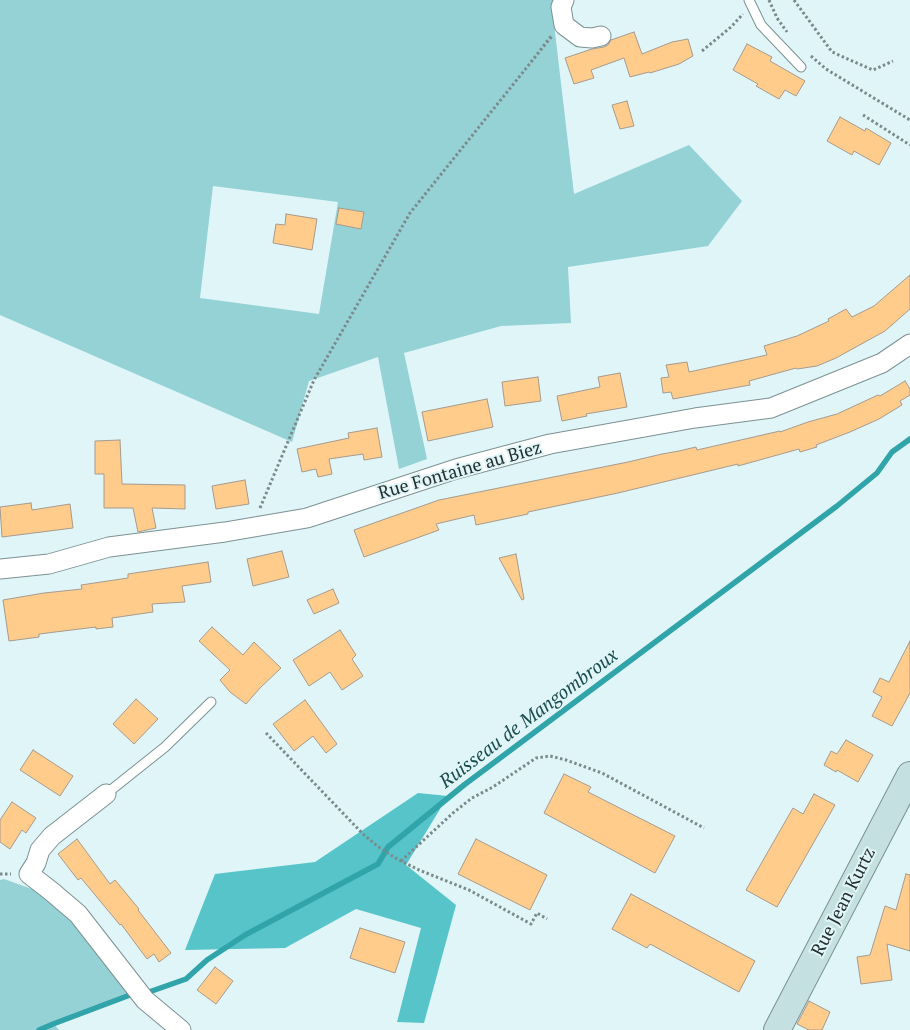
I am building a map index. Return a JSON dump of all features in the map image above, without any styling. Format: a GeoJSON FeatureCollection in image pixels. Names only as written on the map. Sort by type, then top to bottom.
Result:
{"type":"FeatureCollection","features":[{"type":"Feature","properties":{"kind":"main road","name":"Rue Jean Kurtz"},"geometry":{"type":"LineString","coordinates":[[777,1030],[910,775]]}},
{"type":"Feature","properties":{"kind":"street"},"geometry":{"type":"LineString","coordinates":[[564,0],[561,7],[564,25],[580,37],[592,38],[601,36]]}},
{"type":"Feature","properties":{"kind":"street","name":"Rue Fontaine au Biez"},"geometry":{"type":"LineString","coordinates":[[0,568],[50,564],[109,547],[225,532],[307,518],[456,469],[550,444],[695,418],[771,408],[882,363],[910,344]]}},
{"type":"Feature","properties":{"kind":"street"},"geometry":{"type":"LineString","coordinates":[[106,794],[52,836],[40,850],[36,863],[29,874],[78,914],[145,1000],[181,1030]]}},
{"type":"Feature","properties":{"kind":"lane"},"geometry":{"type":"LineString","coordinates":[[750,3],[761,25],[802,67]]}},
{"type":"Feature","properties":{"kind":"lane"},"geometry":{"type":"LineString","coordinates":[[106,794],[165,747],[210,702]]}},
{"type":"Feature","properties":{"kind":"path"},"geometry":{"type":"LineString","coordinates":[[769,0],[777,18],[792,38]]}},
{"type":"Feature","properties":{"kind":"path"},"geometry":{"type":"LineString","coordinates":[[794,0],[832,52],[873,70],[893,61]]}},
{"type":"Feature","properties":{"kind":"path"},"geometry":{"type":"LineString","coordinates":[[702,51],[731,27],[750,3]]}},
{"type":"Feature","properties":{"kind":"path"},"geometry":{"type":"LineString","coordinates":[[531,62],[564,20]]}},
{"type":"Feature","properties":{"kind":"path"},"geometry":{"type":"LineString","coordinates":[[252,527],[314,380],[410,213],[564,20]]}},
{"type":"Feature","properties":{"kind":"path"},"geometry":{"type":"LineString","coordinates":[[804,51],[826,69],[910,120]]}},
{"type":"Feature","properties":{"kind":"path"},"geometry":{"type":"LineString","coordinates":[[863,115],[910,145]]}},
{"type":"Feature","properties":{"kind":"path"},"geometry":{"type":"LineString","coordinates":[[266,732],[362,833],[377,846],[401,861],[469,890],[531,924],[537,913],[547,919]]}},
{"type":"Feature","properties":{"kind":"path"},"geometry":{"type":"LineString","coordinates":[[401,861],[472,798],[493,787],[536,758],[550,756],[602,773],[704,828]]}},
{"type":"Feature","properties":{"kind":"shaded area"},"geometry":{"type":"Polygon","coordinates":[[[0,0],[559,0],[553,15],[574,194],[689,145],[742,201],[708,246],[568,267],[571,323],[501,326],[404,353],[427,459],[399,469],[378,357],[309,381],[292,442],[0,315],[0,0]],[[213,186],[200,298],[319,314],[338,202],[213,186]]]}},
{"type":"Feature","properties":{"kind":"shaded area"},"geometry":{"type":"Polygon","coordinates":[[[418,793],[448,796],[406,865],[456,905],[424,1023],[397,1022],[421,928],[356,909],[285,948],[185,950],[215,874],[315,862],[418,793]]]}},
{"type":"Feature","properties":{"kind":"shaded area"},"geometry":{"type":"Polygon","coordinates":[[[4,879],[43,893],[86,936],[130,995],[53,1023],[59,1030],[0,1030],[0,880],[4,879]]]}},
{"type":"Feature","properties":{"kind":"building"},"geometry":{"type":"Polygon","coordinates":[[[634,32],[642,54],[672,42],[688,39],[693,56],[679,64],[630,77],[624,58],[591,70],[594,78],[574,84],[565,58],[604,47],[611,40],[634,32]]]}},
{"type":"Feature","properties":{"kind":"building"},"geometry":{"type":"Polygon","coordinates":[[[747,44],[772,57],[770,61],[805,81],[796,96],[785,90],[779,99],[733,70],[747,44]]]}},
{"type":"Feature","properties":{"kind":"building"},"geometry":{"type":"Polygon","coordinates":[[[627,101],[634,126],[620,129],[612,105],[627,101]]]}},
{"type":"Feature","properties":{"kind":"building"},"geometry":{"type":"Polygon","coordinates":[[[840,117],[865,131],[866,128],[891,143],[879,165],[854,151],[852,155],[827,141],[840,117]]]}},
{"type":"Feature","properties":{"kind":"building"},"geometry":{"type":"Polygon","coordinates":[[[339,208],[364,212],[361,229],[336,224],[339,208]]]}},
{"type":"Feature","properties":{"kind":"building"},"geometry":{"type":"Polygon","coordinates":[[[286,214],[317,219],[312,250],[273,243],[276,224],[285,225],[286,214]]]}},
{"type":"Feature","properties":{"kind":"building"},"geometry":{"type":"Polygon","coordinates":[[[910,275],[910,309],[885,331],[836,358],[817,366],[796,368],[749,381],[750,385],[673,399],[671,392],[663,393],[661,378],[669,377],[666,365],[687,362],[689,372],[767,355],[764,346],[797,336],[829,321],[828,319],[846,309],[852,317],[874,306],[910,275]]]}},
{"type":"Feature","properties":{"kind":"building"},"geometry":{"type":"Polygon","coordinates":[[[620,373],[627,407],[586,414],[587,416],[562,421],[557,396],[600,387],[598,377],[620,373]]]}},
{"type":"Feature","properties":{"kind":"building"},"geometry":{"type":"Polygon","coordinates":[[[538,377],[541,401],[505,406],[502,382],[538,377]]]}},
{"type":"Feature","properties":{"kind":"building"},"geometry":{"type":"Polygon","coordinates":[[[905,381],[910,389],[910,395],[900,401],[902,405],[879,419],[816,445],[817,447],[800,452],[799,449],[738,466],[738,464],[476,525],[474,515],[436,524],[439,530],[364,557],[354,530],[439,500],[696,447],[697,450],[780,432],[837,414],[878,395],[880,396],[905,381]]]}},
{"type":"Feature","properties":{"kind":"building"},"geometry":{"type":"Polygon","coordinates":[[[487,399],[493,427],[428,441],[422,412],[487,399]]]}},
{"type":"Feature","properties":{"kind":"building"},"geometry":{"type":"Polygon","coordinates":[[[377,428],[382,457],[364,460],[363,454],[329,459],[332,474],[318,477],[316,469],[302,472],[297,449],[349,438],[348,433],[377,428]]]}},
{"type":"Feature","properties":{"kind":"building"},"geometry":{"type":"Polygon","coordinates":[[[120,440],[122,484],[185,485],[185,509],[152,508],[156,528],[138,532],[133,508],[104,508],[104,474],[95,474],[95,441],[120,440]]]}},
{"type":"Feature","properties":{"kind":"building"},"geometry":{"type":"Polygon","coordinates":[[[245,480],[249,504],[216,509],[212,486],[245,480]]]}},
{"type":"Feature","properties":{"kind":"building"},"geometry":{"type":"Polygon","coordinates":[[[31,503],[32,510],[70,504],[73,528],[2,537],[0,507],[31,503]]]}},
{"type":"Feature","properties":{"kind":"building"},"geometry":{"type":"Polygon","coordinates":[[[282,551],[289,577],[253,586],[247,559],[282,551]]]}},
{"type":"Feature","properties":{"kind":"building"},"geometry":{"type":"Polygon","coordinates":[[[516,554],[524,599],[522,600],[499,558],[516,554]]]}},
{"type":"Feature","properties":{"kind":"building"},"geometry":{"type":"Polygon","coordinates":[[[208,562],[211,582],[182,586],[185,602],[152,604],[153,612],[112,618],[113,627],[96,629],[96,627],[39,634],[39,637],[9,641],[3,600],[82,589],[81,585],[128,578],[128,574],[208,562]]]}},
{"type":"Feature","properties":{"kind":"building"},"geometry":{"type":"Polygon","coordinates":[[[333,589],[339,603],[314,614],[307,600],[333,589]]]}},
{"type":"Feature","properties":{"kind":"building"},"geometry":{"type":"Polygon","coordinates":[[[212,627],[243,655],[254,642],[281,668],[246,704],[230,692],[220,680],[230,670],[199,641],[212,627]]]}},
{"type":"Feature","properties":{"kind":"building"},"geometry":{"type":"Polygon","coordinates":[[[340,630],[356,655],[352,659],[363,676],[342,690],[330,672],[309,686],[293,660],[340,630]]]}},
{"type":"Feature","properties":{"kind":"building"},"geometry":{"type":"Polygon","coordinates":[[[910,641],[910,693],[892,726],[872,716],[882,697],[873,692],[880,678],[889,682],[910,641]]]}},
{"type":"Feature","properties":{"kind":"building"},"geometry":{"type":"Polygon","coordinates":[[[136,699],[158,719],[134,744],[113,724],[136,699]]]}},
{"type":"Feature","properties":{"kind":"building"},"geometry":{"type":"Polygon","coordinates":[[[305,700],[337,744],[326,753],[313,736],[294,751],[273,724],[305,700]]]}},
{"type":"Feature","properties":{"kind":"building"},"geometry":{"type":"Polygon","coordinates":[[[846,740],[873,755],[858,782],[824,765],[831,751],[837,754],[846,740]]]}},
{"type":"Feature","properties":{"kind":"building"},"geometry":{"type":"Polygon","coordinates":[[[33,750],[73,776],[60,796],[20,770],[33,750]]]}},
{"type":"Feature","properties":{"kind":"building"},"geometry":{"type":"Polygon","coordinates":[[[564,774],[591,787],[588,792],[675,836],[655,873],[544,813],[564,774]]]}},
{"type":"Feature","properties":{"kind":"building"},"geometry":{"type":"Polygon","coordinates":[[[814,794],[835,805],[777,907],[746,890],[793,808],[803,814],[814,794]]]}},
{"type":"Feature","properties":{"kind":"building"},"geometry":{"type":"Polygon","coordinates":[[[12,802],[36,818],[26,833],[22,830],[10,849],[0,842],[0,820],[12,802]]]}},
{"type":"Feature","properties":{"kind":"building"},"geometry":{"type":"Polygon","coordinates":[[[77,839],[110,884],[115,880],[139,909],[171,953],[159,962],[154,954],[147,959],[121,924],[81,878],[78,880],[58,854],[77,839]]]}},
{"type":"Feature","properties":{"kind":"building"},"geometry":{"type":"Polygon","coordinates":[[[476,839],[547,875],[530,910],[458,874],[476,839]]]}},
{"type":"Feature","properties":{"kind":"building"},"geometry":{"type":"Polygon","coordinates":[[[906,874],[910,875],[910,951],[887,944],[892,980],[861,984],[857,957],[870,955],[885,906],[896,910],[906,874]]]}},
{"type":"Feature","properties":{"kind":"building"},"geometry":{"type":"Polygon","coordinates":[[[631,894],[755,961],[739,992],[650,944],[647,948],[612,929],[631,894]]]}},
{"type":"Feature","properties":{"kind":"building"},"geometry":{"type":"Polygon","coordinates":[[[360,928],[405,942],[395,973],[350,958],[360,928]]]}},
{"type":"Feature","properties":{"kind":"building"},"geometry":{"type":"Polygon","coordinates":[[[215,967],[233,981],[216,1004],[197,990],[215,967]]]}},
{"type":"Feature","properties":{"kind":"building"},"geometry":{"type":"Polygon","coordinates":[[[809,1001],[830,1012],[822,1030],[809,1030],[797,1024],[809,1001]]]}},
{"type":"Feature","properties":{"kind":"waterway","name":"Ruisseau de Mangombroux"},"geometry":{"type":"LineString","coordinates":[[149,992],[186,979],[207,960],[245,935],[378,864],[388,847],[464,785],[837,506],[877,473],[892,452],[910,439]]}},
{"type":"Feature","properties":{"kind":"waterway","name":"Ruisseau de Mangombroux"},"geometry":{"type":"LineString","coordinates":[[39,1030],[130,995]]}}]}
